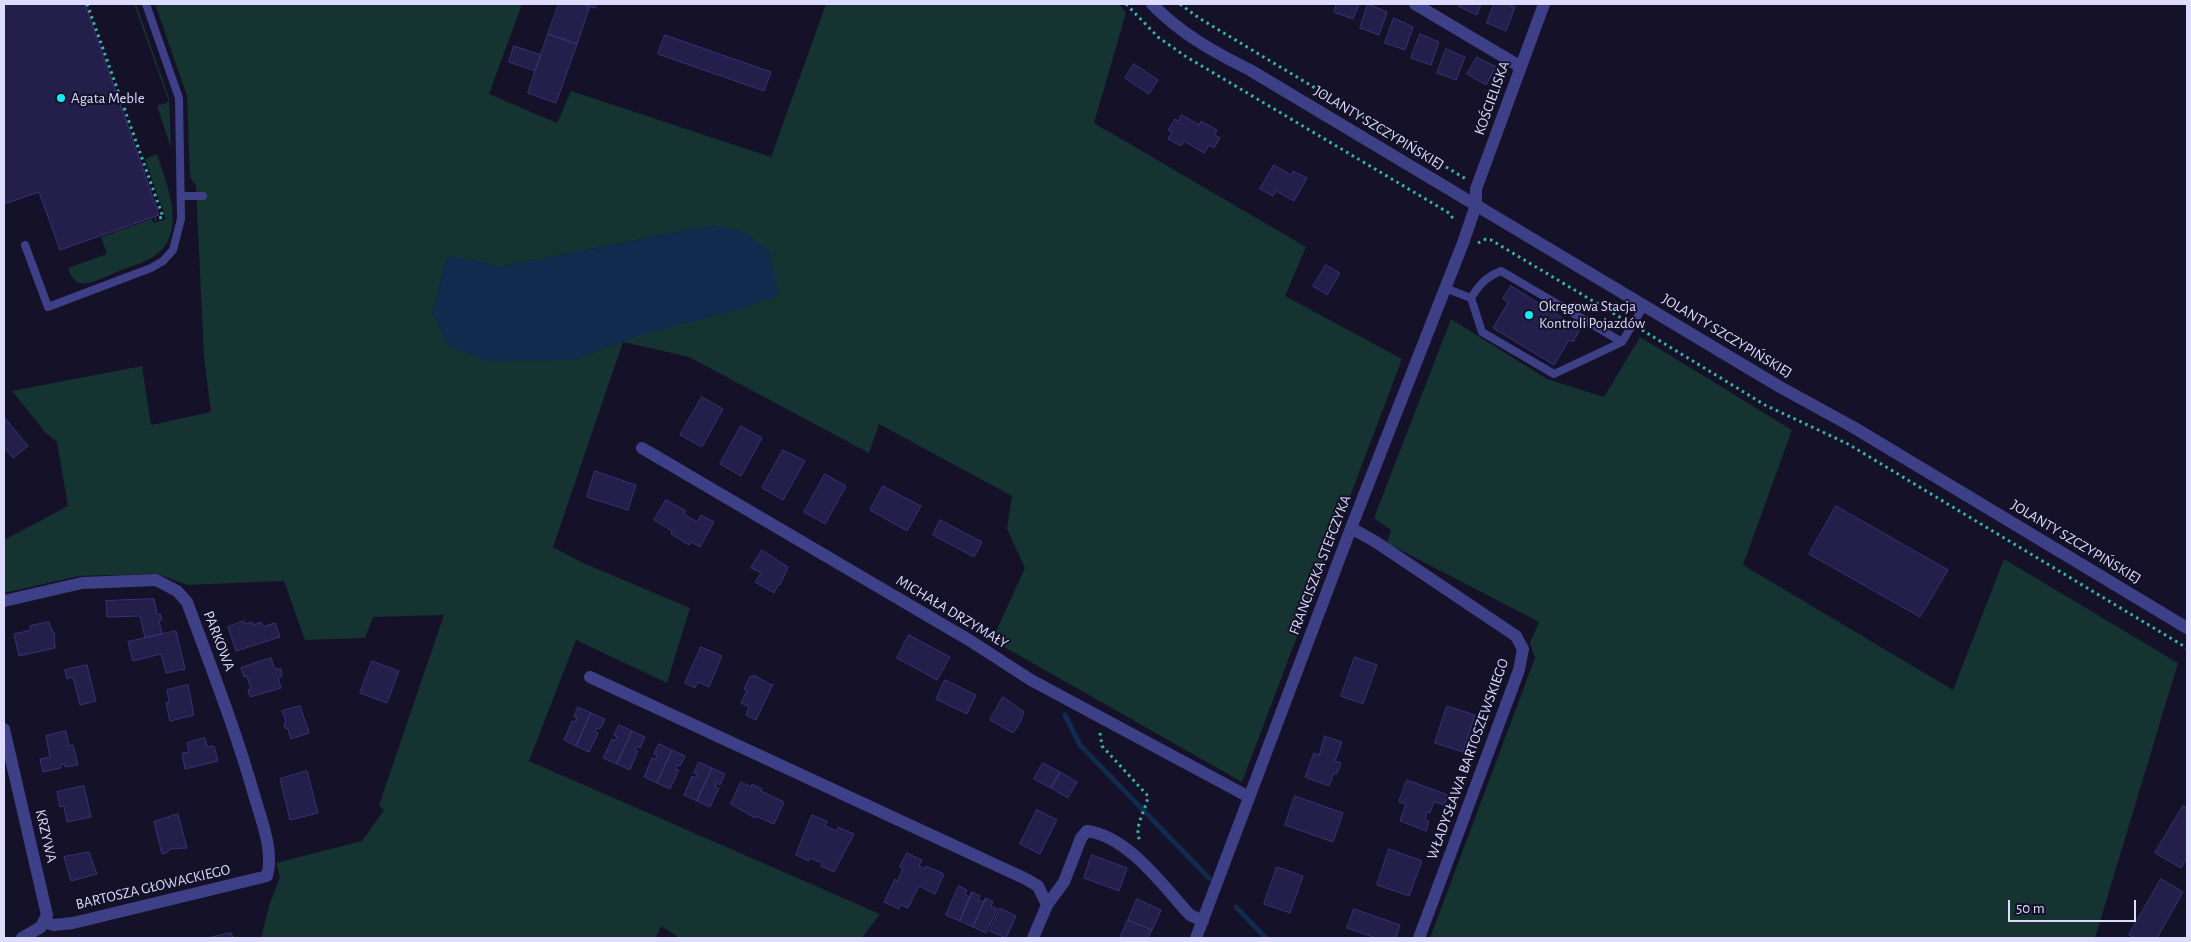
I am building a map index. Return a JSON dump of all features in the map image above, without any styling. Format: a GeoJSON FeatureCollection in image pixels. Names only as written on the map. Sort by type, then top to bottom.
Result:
{"type":"FeatureCollection","features":[{"type":"Feature","properties":{"kind":"street","name":"JOLANTY SZCZYPIŃSKIEJ"},"geometry":{"type":"LineString","coordinates":[[1152,4],[1190,38],[1250,70],[1780,387],[1853,427],[2187,628]]}},
{"type":"Feature","properties":{"kind":"street"},"geometry":{"type":"LineString","coordinates":[[1415,4],[1521,66]]}},
{"type":"Feature","properties":{"kind":"street","name":"KOŚCIELISKA"},"geometry":{"type":"LineString","coordinates":[[1476,205],[1478,186],[1544,4]]}},
{"type":"Feature","properties":{"kind":"street","name":"FRANCISZKA STEFCZYKA"},"geometry":{"type":"LineString","coordinates":[[1196,938],[1350,528],[1446,288],[1476,205]]}},
{"type":"Feature","properties":{"kind":"street","name":"MICHAŁA DRZYMAŁY"},"geometry":{"type":"LineString","coordinates":[[642,448],[969,640],[1031,680],[1249,797]]}},
{"type":"Feature","properties":{"kind":"street","name":"WŁADYSŁAWA BARTOSZEWSKIEGO"},"geometry":{"type":"LineString","coordinates":[[1350,528],[1376,542],[1516,636],[1523,649],[1520,670],[1419,938]]}},
{"type":"Feature","properties":{"kind":"street","name":"PARKOWA"},"geometry":{"type":"LineString","coordinates":[[4,601],[82,583],[156,580],[177,590],[187,602],[238,737],[267,843],[270,859],[267,876]]}},
{"type":"Feature","properties":{"kind":"street"},"geometry":{"type":"LineString","coordinates":[[590,676],[1026,879],[1038,886],[1047,905]]}},
{"type":"Feature","properties":{"kind":"street","name":"KRZYWA"},"geometry":{"type":"LineString","coordinates":[[4,729],[5,743],[46,908],[47,916],[45,922]]}},
{"type":"Feature","properties":{"kind":"street"},"geometry":{"type":"LineString","coordinates":[[1033,938],[1047,905],[1064,882],[1080,838],[1087,831],[1098,832],[1124,846],[1190,915],[1203,921]]}},
{"type":"Feature","properties":{"kind":"street","name":"BARTOSZA GŁOWACKIEGO"},"geometry":{"type":"LineString","coordinates":[[45,922],[54,925],[73,923],[267,876]]}},
{"type":"Feature","properties":{"kind":"street"},"geometry":{"type":"LineString","coordinates":[[22,938],[45,922]]}},
{"type":"Feature","properties":{"kind":"lane"},"geometry":{"type":"LineString","coordinates":[[25,245],[48,308],[151,268],[163,261],[173,250],[178,237],[181,219],[179,98],[146,4]]}},
{"type":"Feature","properties":{"kind":"lane"},"geometry":{"type":"LineString","coordinates":[[181,196],[203,196]]}},
{"type":"Feature","properties":{"kind":"lane"},"geometry":{"type":"LineString","coordinates":[[1622,342],[1501,271],[1490,276],[1479,285],[1471,298],[1482,332],[1554,374],[1622,342],[1644,306]]}},
{"type":"Feature","properties":{"kind":"lane"},"geometry":{"type":"LineString","coordinates":[[1446,288],[1471,298]]}},
{"type":"Feature","properties":{"kind":"path"},"geometry":{"type":"LineString","coordinates":[[87,4],[162,217],[155,220]]}},
{"type":"Feature","properties":{"kind":"path"},"geometry":{"type":"LineString","coordinates":[[1126,4],[1158,37],[1185,56],[1449,213],[1455,220],[1455,225]]}},
{"type":"Feature","properties":{"kind":"path"},"geometry":{"type":"LineString","coordinates":[[1180,4],[1199,18],[1478,186]]}},
{"type":"Feature","properties":{"kind":"path"},"geometry":{"type":"LineString","coordinates":[[1463,243],[1475,248],[1481,240],[1491,240],[1765,405],[1848,444],[2187,648]]}},
{"type":"Feature","properties":{"kind":"path"},"geometry":{"type":"LineString","coordinates":[[1103,719],[1100,730],[1102,746],[1148,796],[1142,817]]}},
{"type":"Feature","properties":{"kind":"green space"},"geometry":{"type":"Polygon","coordinates":[[[134,4],[136,4],[169,98],[171,148],[157,106],[169,102],[134,4]]]}},
{"type":"Feature","properties":{"kind":"green space"},"geometry":{"type":"Polygon","coordinates":[[[155,4],[522,4],[489,94],[557,123],[571,91],[771,157],[826,4],[1119,4],[1126,13],[1094,123],[1306,247],[1285,296],[1402,359],[1242,782],[992,640],[1025,568],[1007,529],[1012,496],[879,424],[869,453],[689,357],[623,342],[553,547],[581,562],[690,608],[667,683],[576,640],[529,761],[880,914],[862,938],[680,938],[661,926],[656,938],[261,938],[270,903],[280,877],[276,863],[362,841],[384,810],[379,805],[444,615],[373,617],[365,638],[305,640],[284,581],[187,585],[158,574],[79,576],[4,593],[4,540],[68,506],[57,442],[46,433],[12,391],[142,366],[151,425],[211,412],[204,357],[196,186],[190,177],[187,96],[155,4]],[[715,225],[497,267],[471,259],[447,257],[432,314],[573,360],[636,336],[715,225]]]}},
{"type":"Feature","properties":{"kind":"green space"},"geometry":{"type":"Polygon","coordinates":[[[157,154],[170,194],[172,208],[173,222],[170,236],[164,247],[153,257],[140,264],[92,282],[77,282],[71,276],[68,268],[107,254],[101,237],[152,219],[154,223],[166,219],[145,159],[157,154]]]}},
{"type":"Feature","properties":{"kind":"green space"},"geometry":{"type":"Polygon","coordinates":[[[1451,319],[1547,379],[1604,397],[1640,337],[1792,430],[1743,565],[1953,690],[2004,559],[2178,663],[2095,938],[1430,938],[1535,658],[1530,643],[1539,622],[1387,543],[1391,530],[1374,518],[1451,319]]]}},
{"type":"Feature","properties":{"kind":"water"},"geometry":{"type":"Polygon","coordinates":[[[715,225],[746,233],[770,252],[779,295],[741,309],[636,336],[573,360],[486,361],[449,346],[432,314],[447,257],[471,259],[497,267],[715,225]]]}},
{"type":"Feature","properties":{"kind":"building","name":"Agata Meble"},"geometry":{"type":"Polygon","coordinates":[[[4,4],[85,4],[159,215],[60,250],[39,192],[4,204],[4,4]]]}},
{"type":"Feature","properties":{"kind":"building"},"geometry":{"type":"Polygon","coordinates":[[[559,4],[583,4],[590,6],[577,44],[548,34],[559,4]]]}},
{"type":"Feature","properties":{"kind":"building"},"geometry":{"type":"Polygon","coordinates":[[[583,4],[597,4],[595,8],[583,4]]]}},
{"type":"Feature","properties":{"kind":"building"},"geometry":{"type":"Polygon","coordinates":[[[1337,4],[1359,4],[1353,19],[1334,12],[1337,4]]]}},
{"type":"Feature","properties":{"kind":"building"},"geometry":{"type":"Polygon","coordinates":[[[1368,4],[1387,12],[1379,35],[1360,28],[1368,4]]]}},
{"type":"Feature","properties":{"kind":"building"},"geometry":{"type":"Polygon","coordinates":[[[1459,4],[1481,4],[1477,15],[1458,6],[1459,4]]]}},
{"type":"Feature","properties":{"kind":"building"},"geometry":{"type":"Polygon","coordinates":[[[1494,4],[1506,4],[1515,7],[1506,31],[1487,23],[1494,4]]]}},
{"type":"Feature","properties":{"kind":"building"},"geometry":{"type":"Polygon","coordinates":[[[1394,18],[1413,27],[1405,50],[1385,43],[1394,18]]]}},
{"type":"Feature","properties":{"kind":"building"},"geometry":{"type":"Polygon","coordinates":[[[548,34],[577,44],[556,103],[528,93],[548,34]]]}},
{"type":"Feature","properties":{"kind":"building"},"geometry":{"type":"Polygon","coordinates":[[[1420,34],[1439,42],[1431,65],[1411,58],[1420,34]]]}},
{"type":"Feature","properties":{"kind":"building"},"geometry":{"type":"Polygon","coordinates":[[[665,35],[771,72],[764,91],[658,54],[665,35]]]}},
{"type":"Feature","properties":{"kind":"building"},"geometry":{"type":"Polygon","coordinates":[[[514,46],[541,55],[535,71],[509,62],[514,46]]]}},
{"type":"Feature","properties":{"kind":"building"},"geometry":{"type":"Polygon","coordinates":[[[1446,49],[1465,57],[1456,80],[1437,73],[1446,49]]]}},
{"type":"Feature","properties":{"kind":"building"},"geometry":{"type":"Polygon","coordinates":[[[1477,57],[1496,67],[1486,85],[1467,74],[1477,57]]]}},
{"type":"Feature","properties":{"kind":"building"},"geometry":{"type":"Polygon","coordinates":[[[1134,64],[1158,80],[1149,94],[1125,78],[1134,64]]]}},
{"type":"Feature","properties":{"kind":"building"},"geometry":{"type":"Polygon","coordinates":[[[1182,115],[1199,125],[1201,121],[1217,130],[1215,135],[1220,138],[1214,148],[1209,145],[1204,153],[1184,141],[1181,146],[1168,139],[1172,132],[1168,130],[1175,119],[1178,121],[1182,115]]]}},
{"type":"Feature","properties":{"kind":"building"},"geometry":{"type":"Polygon","coordinates":[[[1274,165],[1291,175],[1293,171],[1307,178],[1294,201],[1276,191],[1273,196],[1260,189],[1274,165]]]}},
{"type":"Feature","properties":{"kind":"building"},"geometry":{"type":"Polygon","coordinates":[[[1326,265],[1340,273],[1327,295],[1313,286],[1326,265]]]}},
{"type":"Feature","properties":{"kind":"building","name":"Okręgowa Stacja Kontroli Pojazdów"},"geometry":{"type":"Polygon","coordinates":[[[1511,286],[1580,329],[1573,342],[1569,340],[1554,365],[1493,328],[1508,303],[1503,299],[1511,286]]]}},
{"type":"Feature","properties":{"kind":"building"},"geometry":{"type":"Polygon","coordinates":[[[702,397],[723,409],[702,447],[680,435],[702,397]]]}},
{"type":"Feature","properties":{"kind":"building"},"geometry":{"type":"Polygon","coordinates":[[[4,417],[28,446],[13,458],[4,447],[4,417]]]}},
{"type":"Feature","properties":{"kind":"building"},"geometry":{"type":"Polygon","coordinates":[[[741,426],[762,438],[741,476],[720,464],[741,426]]]}},
{"type":"Feature","properties":{"kind":"building"},"geometry":{"type":"Polygon","coordinates":[[[783,450],[805,461],[783,500],[762,488],[783,450]]]}},
{"type":"Feature","properties":{"kind":"building"},"geometry":{"type":"Polygon","coordinates":[[[595,471],[636,485],[628,510],[587,497],[595,471]]]}},
{"type":"Feature","properties":{"kind":"building"},"geometry":{"type":"Polygon","coordinates":[[[825,474],[846,486],[825,524],[804,512],[825,474]]]}},
{"type":"Feature","properties":{"kind":"building"},"geometry":{"type":"Polygon","coordinates":[[[883,486],[921,506],[907,531],[870,510],[883,486]]]}},
{"type":"Feature","properties":{"kind":"building"},"geometry":{"type":"Polygon","coordinates":[[[666,500],[686,511],[684,514],[697,522],[701,515],[714,522],[700,547],[691,542],[689,545],[671,534],[672,531],[654,520],[666,500]]]}},
{"type":"Feature","properties":{"kind":"building"},"geometry":{"type":"Polygon","coordinates":[[[1836,506],[1948,570],[1920,617],[1809,554],[1836,506]]]}},
{"type":"Feature","properties":{"kind":"building"},"geometry":{"type":"Polygon","coordinates":[[[940,520],[982,542],[974,557],[933,535],[940,520]]]}},
{"type":"Feature","properties":{"kind":"building"},"geometry":{"type":"Polygon","coordinates":[[[762,550],[788,567],[774,593],[755,582],[761,573],[751,568],[762,550]]]}},
{"type":"Feature","properties":{"kind":"building"},"geometry":{"type":"Polygon","coordinates":[[[154,599],[157,614],[160,614],[162,620],[159,621],[162,634],[145,638],[140,616],[107,617],[106,601],[154,599]]]}},
{"type":"Feature","properties":{"kind":"building"},"geometry":{"type":"Polygon","coordinates":[[[244,621],[245,624],[252,622],[253,625],[261,622],[263,627],[275,623],[280,637],[236,651],[228,627],[244,621]]]}},
{"type":"Feature","properties":{"kind":"building"},"geometry":{"type":"Polygon","coordinates":[[[49,622],[54,632],[55,648],[19,656],[14,634],[31,630],[30,626],[49,622]]]}},
{"type":"Feature","properties":{"kind":"building"},"geometry":{"type":"Polygon","coordinates":[[[176,631],[185,669],[166,673],[161,654],[133,661],[128,642],[176,631]]]}},
{"type":"Feature","properties":{"kind":"building"},"geometry":{"type":"Polygon","coordinates":[[[909,635],[950,657],[937,680],[897,658],[909,635]]]}},
{"type":"Feature","properties":{"kind":"building"},"geometry":{"type":"Polygon","coordinates":[[[701,647],[722,656],[709,687],[698,682],[695,688],[685,683],[701,647]]]}},
{"type":"Feature","properties":{"kind":"building"},"geometry":{"type":"Polygon","coordinates":[[[1355,657],[1377,665],[1363,704],[1341,696],[1355,657]]]}},
{"type":"Feature","properties":{"kind":"building"},"geometry":{"type":"Polygon","coordinates":[[[271,658],[275,669],[281,669],[281,677],[278,678],[281,688],[250,697],[248,690],[251,689],[247,676],[244,677],[241,668],[271,658]]]}},
{"type":"Feature","properties":{"kind":"building"},"geometry":{"type":"Polygon","coordinates":[[[372,661],[399,671],[387,703],[360,693],[372,661]]]}},
{"type":"Feature","properties":{"kind":"building"},"geometry":{"type":"Polygon","coordinates":[[[87,665],[96,701],[80,705],[73,677],[67,679],[65,670],[87,665]]]}},
{"type":"Feature","properties":{"kind":"building"},"geometry":{"type":"Polygon","coordinates":[[[754,675],[771,685],[773,684],[756,720],[746,715],[749,707],[741,703],[747,690],[744,689],[750,676],[753,677],[754,675]]]}},
{"type":"Feature","properties":{"kind":"building"},"geometry":{"type":"Polygon","coordinates":[[[945,680],[976,695],[967,714],[936,699],[945,680]]]}},
{"type":"Feature","properties":{"kind":"building"},"geometry":{"type":"Polygon","coordinates":[[[188,685],[194,715],[170,721],[166,703],[169,702],[167,690],[188,685]]]}},
{"type":"Feature","properties":{"kind":"building"},"geometry":{"type":"Polygon","coordinates":[[[1003,697],[1024,712],[1013,733],[990,720],[1003,697]]]}},
{"type":"Feature","properties":{"kind":"building"},"geometry":{"type":"Polygon","coordinates":[[[300,706],[309,733],[291,739],[288,729],[285,728],[284,724],[286,722],[282,711],[300,706]]]}},
{"type":"Feature","properties":{"kind":"building"},"geometry":{"type":"Polygon","coordinates":[[[1447,706],[1475,715],[1463,752],[1435,743],[1447,706]]]}},
{"type":"Feature","properties":{"kind":"building"},"geometry":{"type":"Polygon","coordinates":[[[578,707],[591,713],[576,746],[564,740],[572,721],[575,722],[577,718],[574,717],[578,707]]]}},
{"type":"Feature","properties":{"kind":"building"},"geometry":{"type":"Polygon","coordinates":[[[591,713],[605,719],[600,729],[597,728],[595,731],[598,733],[589,752],[576,746],[591,713]]]}},
{"type":"Feature","properties":{"kind":"building"},"geometry":{"type":"Polygon","coordinates":[[[619,725],[632,731],[617,764],[603,758],[612,739],[615,741],[617,737],[614,735],[619,725]]]}},
{"type":"Feature","properties":{"kind":"building"},"geometry":{"type":"Polygon","coordinates":[[[66,731],[69,746],[73,745],[78,765],[65,767],[65,764],[60,765],[61,768],[43,772],[40,759],[50,757],[46,736],[66,731]]]}},
{"type":"Feature","properties":{"kind":"building"},"geometry":{"type":"Polygon","coordinates":[[[632,731],[645,737],[640,748],[637,746],[635,750],[638,751],[630,770],[617,764],[632,731]]]}},
{"type":"Feature","properties":{"kind":"building"},"geometry":{"type":"Polygon","coordinates":[[[1325,736],[1342,742],[1335,761],[1341,763],[1337,774],[1334,773],[1329,786],[1305,777],[1314,753],[1319,755],[1325,736]]]}},
{"type":"Feature","properties":{"kind":"building"},"geometry":{"type":"Polygon","coordinates":[[[205,738],[207,747],[214,746],[218,761],[185,769],[182,753],[189,752],[187,743],[205,738]]]}},
{"type":"Feature","properties":{"kind":"building"},"geometry":{"type":"Polygon","coordinates":[[[659,744],[672,750],[657,783],[644,777],[652,758],[656,759],[657,756],[654,754],[659,744]]]}},
{"type":"Feature","properties":{"kind":"building"},"geometry":{"type":"Polygon","coordinates":[[[672,750],[685,756],[680,766],[677,765],[675,769],[679,770],[670,789],[657,783],[672,750]]]}},
{"type":"Feature","properties":{"kind":"building"},"geometry":{"type":"Polygon","coordinates":[[[699,762],[712,768],[697,801],[684,795],[692,776],[696,778],[697,774],[694,773],[699,762]]]}},
{"type":"Feature","properties":{"kind":"building"},"geometry":{"type":"Polygon","coordinates":[[[1043,763],[1060,772],[1051,788],[1034,779],[1043,763]]]}},
{"type":"Feature","properties":{"kind":"building"},"geometry":{"type":"Polygon","coordinates":[[[712,768],[725,774],[720,785],[717,783],[715,787],[719,788],[710,807],[697,801],[712,768]]]}},
{"type":"Feature","properties":{"kind":"building"},"geometry":{"type":"Polygon","coordinates":[[[307,771],[318,813],[290,820],[280,779],[307,771]]]}},
{"type":"Feature","properties":{"kind":"building"},"geometry":{"type":"Polygon","coordinates":[[[1060,772],[1077,782],[1068,798],[1051,788],[1060,772]]]}},
{"type":"Feature","properties":{"kind":"building"},"geometry":{"type":"Polygon","coordinates":[[[1407,780],[1448,795],[1444,805],[1434,802],[1430,813],[1427,812],[1425,820],[1429,821],[1426,831],[1400,821],[1406,804],[1399,802],[1407,780]]]}},
{"type":"Feature","properties":{"kind":"building"},"geometry":{"type":"Polygon","coordinates":[[[741,782],[751,787],[752,784],[762,789],[761,791],[784,802],[774,824],[756,816],[755,818],[731,804],[741,782]]]}},
{"type":"Feature","properties":{"kind":"building"},"geometry":{"type":"Polygon","coordinates":[[[84,786],[91,817],[67,822],[64,806],[60,807],[57,792],[84,786]]]}},
{"type":"Feature","properties":{"kind":"building"},"geometry":{"type":"Polygon","coordinates":[[[1295,796],[1343,813],[1333,842],[1285,825],[1295,796]]]}},
{"type":"Feature","properties":{"kind":"building"},"geometry":{"type":"Polygon","coordinates":[[[2183,806],[2187,808],[2187,858],[2181,868],[2155,853],[2183,806]]]}},
{"type":"Feature","properties":{"kind":"building"},"geometry":{"type":"Polygon","coordinates":[[[1037,810],[1057,820],[1040,854],[1020,844],[1037,810]]]}},
{"type":"Feature","properties":{"kind":"building"},"geometry":{"type":"Polygon","coordinates":[[[178,814],[187,848],[170,849],[162,854],[154,822],[178,814]]]}},
{"type":"Feature","properties":{"kind":"building"},"geometry":{"type":"Polygon","coordinates":[[[812,815],[827,821],[825,826],[837,831],[838,827],[854,834],[834,872],[821,866],[822,863],[810,858],[809,861],[796,855],[812,815]]]}},
{"type":"Feature","properties":{"kind":"building"},"geometry":{"type":"Polygon","coordinates":[[[1389,849],[1422,861],[1409,896],[1377,885],[1389,849]]]}},
{"type":"Feature","properties":{"kind":"building"},"geometry":{"type":"Polygon","coordinates":[[[89,852],[97,874],[71,881],[64,857],[89,852]]]}},
{"type":"Feature","properties":{"kind":"building"},"geometry":{"type":"Polygon","coordinates":[[[907,853],[922,860],[919,866],[925,869],[926,866],[944,874],[935,894],[919,886],[908,908],[901,905],[899,909],[884,902],[895,879],[898,881],[903,868],[900,867],[907,853]]]}},
{"type":"Feature","properties":{"kind":"building"},"geometry":{"type":"Polygon","coordinates":[[[1092,855],[1127,868],[1119,891],[1084,878],[1092,855]]]}},
{"type":"Feature","properties":{"kind":"building"},"geometry":{"type":"Polygon","coordinates":[[[1277,867],[1303,876],[1290,913],[1264,904],[1277,867]]]}},
{"type":"Feature","properties":{"kind":"building"},"geometry":{"type":"Polygon","coordinates":[[[2161,879],[2183,892],[2157,938],[2135,938],[2129,935],[2161,879]]]}},
{"type":"Feature","properties":{"kind":"building"},"geometry":{"type":"Polygon","coordinates":[[[959,886],[967,890],[965,894],[970,897],[960,921],[946,915],[959,886]]]}},
{"type":"Feature","properties":{"kind":"building"},"geometry":{"type":"Polygon","coordinates":[[[972,892],[980,896],[978,900],[983,902],[986,898],[973,927],[960,921],[972,892]]]}},
{"type":"Feature","properties":{"kind":"building"},"geometry":{"type":"Polygon","coordinates":[[[986,898],[993,902],[991,906],[997,909],[986,933],[973,927],[986,898]]]}},
{"type":"Feature","properties":{"kind":"building"},"geometry":{"type":"Polygon","coordinates":[[[1137,899],[1161,910],[1152,930],[1128,920],[1137,899]]]}},
{"type":"Feature","properties":{"kind":"building"},"geometry":{"type":"Polygon","coordinates":[[[1000,908],[1016,916],[1006,938],[990,931],[1000,908]]]}},
{"type":"Feature","properties":{"kind":"building"},"geometry":{"type":"Polygon","coordinates":[[[1354,909],[1400,925],[1396,938],[1376,938],[1347,928],[1354,909]]]}},
{"type":"Feature","properties":{"kind":"building"},"geometry":{"type":"Polygon","coordinates":[[[1128,920],[1152,930],[1148,938],[1120,938],[1128,920]]]}},
{"type":"Feature","properties":{"kind":"building"},"geometry":{"type":"Polygon","coordinates":[[[231,933],[233,938],[208,938],[231,933]]]}},
{"type":"Feature","properties":{"kind":"waterway"},"geometry":{"type":"LineString","coordinates":[[1065,715],[1080,745],[1209,878]]}},
{"type":"Feature","properties":{"kind":"waterway"},"geometry":{"type":"LineString","coordinates":[[1236,907],[1266,938]]}},
{"type":"Feature","properties":{"kind":"place","name":"Agata Meble"},"geometry":{"type":"Point","coordinates":[61,98]}},
{"type":"Feature","properties":{"kind":"place","name":"Okręgowa Stacja Kontroli Pojazdów"},"geometry":{"type":"Point","coordinates":[1529,315]}}]}
